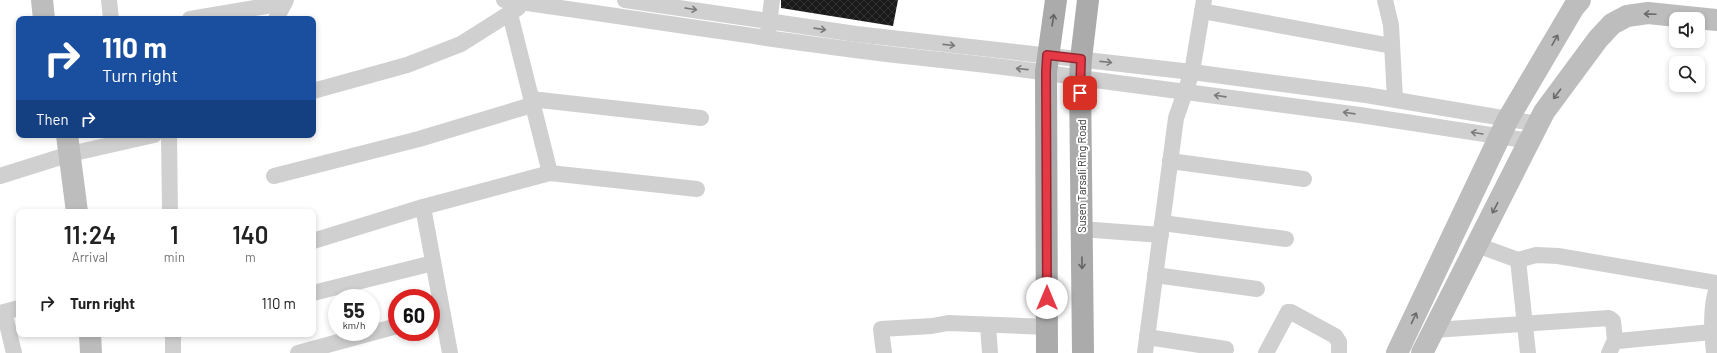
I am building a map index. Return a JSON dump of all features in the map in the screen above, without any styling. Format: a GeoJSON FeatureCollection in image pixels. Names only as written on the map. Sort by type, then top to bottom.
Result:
{"type":"FeatureCollection","features":[{"type":"Feature","properties":{"kind":"main road"},"geometry":{"type":"LineString","coordinates":[[1047,353],[1046,64],[1056,0]]}},
{"type":"Feature","properties":{"kind":"main road","name":"Susen Tarsali Ring Road"},"geometry":{"type":"LineString","coordinates":[[1083,353],[1081,69],[1088,0]]}},
{"type":"Feature","properties":{"kind":"street"},"geometry":{"type":"LineString","coordinates":[[42,0],[44,16]]}},
{"type":"Feature","properties":{"kind":"street"},"geometry":{"type":"LineString","coordinates":[[109,0],[111,16]]}},
{"type":"Feature","properties":{"kind":"street"},"geometry":{"type":"LineString","coordinates":[[625,0],[1081,69],[1186,91],[1360,115],[1504,127],[1534,132]]}},
{"type":"Feature","properties":{"kind":"street"},"geometry":{"type":"LineString","coordinates":[[767,38],[772,0]]}},
{"type":"Feature","properties":{"kind":"street"},"geometry":{"type":"LineString","coordinates":[[1385,0],[1391,25],[1395,99]]}},
{"type":"Feature","properties":{"kind":"street"},"geometry":{"type":"LineString","coordinates":[[1397,353],[1504,127],[1574,7],[1580,0]]}},
{"type":"Feature","properties":{"kind":"street"},"geometry":{"type":"LineString","coordinates":[[207,16],[285,2]]}},
{"type":"Feature","properties":{"kind":"street"},"geometry":{"type":"LineString","coordinates":[[278,16],[285,2]]}},
{"type":"Feature","properties":{"kind":"street"},"geometry":{"type":"LineString","coordinates":[[316,90],[407,65],[461,44],[507,7],[528,2],[767,38],[918,58],[1046,64]]}},
{"type":"Feature","properties":{"kind":"street"},"geometry":{"type":"LineString","coordinates":[[1226,349],[1146,345],[1176,118],[1192,72],[1203,5],[1392,46]]}},
{"type":"Feature","properties":{"kind":"street"},"geometry":{"type":"LineString","coordinates":[[507,7],[550,173]]}},
{"type":"Feature","properties":{"kind":"street"},"geometry":{"type":"LineString","coordinates":[[1422,353],[1544,112],[1598,39],[1612,24],[1627,16],[1648,13],[1717,20]]}},
{"type":"Feature","properties":{"kind":"street"},"geometry":{"type":"LineString","coordinates":[[1081,69],[1192,72],[1395,99],[1504,127]]}},
{"type":"Feature","properties":{"kind":"street"},"geometry":{"type":"LineString","coordinates":[[274,176],[419,139],[532,102],[702,118]]}},
{"type":"Feature","properties":{"kind":"street"},"geometry":{"type":"LineString","coordinates":[[0,176],[68,144],[125,138]]}},
{"type":"Feature","properties":{"kind":"street"},"geometry":{"type":"LineString","coordinates":[[169,138],[170,209]]}},
{"type":"Feature","properties":{"kind":"street"},"geometry":{"type":"LineString","coordinates":[[68,144],[77,209]]}},
{"type":"Feature","properties":{"kind":"street"},"geometry":{"type":"LineString","coordinates":[[1170,161],[1304,179]]}},
{"type":"Feature","properties":{"kind":"street"},"geometry":{"type":"LineString","coordinates":[[316,240],[423,207],[550,173],[697,189]]}},
{"type":"Feature","properties":{"kind":"street"},"geometry":{"type":"LineString","coordinates":[[423,207],[433,262],[435,289]]}},
{"type":"Feature","properties":{"kind":"street"},"geometry":{"type":"LineString","coordinates":[[1081,229],[1162,229],[1286,239]]}},
{"type":"Feature","properties":{"kind":"street"},"geometry":{"type":"LineString","coordinates":[[1477,245],[1518,260],[1536,255],[1558,256],[1717,283]]}},
{"type":"Feature","properties":{"kind":"street"},"geometry":{"type":"LineString","coordinates":[[1518,260],[1528,353]]}},
{"type":"Feature","properties":{"kind":"street"},"geometry":{"type":"LineString","coordinates":[[316,291],[433,262]]}},
{"type":"Feature","properties":{"kind":"street"},"geometry":{"type":"LineString","coordinates":[[1155,275],[1257,289]]}},
{"type":"Feature","properties":{"kind":"street"},"geometry":{"type":"LineString","coordinates":[[1714,353],[1712,332],[1713,303],[1717,288]]}},
{"type":"Feature","properties":{"kind":"street"},"geometry":{"type":"LineString","coordinates":[[14,353],[4,312],[16,309]]}},
{"type":"Feature","properties":{"kind":"street"},"geometry":{"type":"LineString","coordinates":[[1266,353],[1288,312],[1291,312],[1335,336],[1339,342],[1339,353]]}},
{"type":"Feature","properties":{"kind":"street"},"geometry":{"type":"LineString","coordinates":[[1434,330],[1609,318],[1613,321],[1612,346]]}},
{"type":"Feature","properties":{"kind":"street"},"geometry":{"type":"LineString","coordinates":[[884,353],[881,329],[932,326],[948,323],[1047,327]]}},
{"type":"Feature","properties":{"kind":"street"},"geometry":{"type":"LineString","coordinates":[[988,325],[990,353]]}},
{"type":"Feature","properties":{"kind":"street"},"geometry":{"type":"LineString","coordinates":[[440,326],[450,353]]}},
{"type":"Feature","properties":{"kind":"street"},"geometry":{"type":"LineString","coordinates":[[298,353],[388,328]]}},
{"type":"Feature","properties":{"kind":"street"},"geometry":{"type":"LineString","coordinates":[[1612,346],[1618,342],[1712,332]]}},
{"type":"Feature","properties":{"kind":"street"},"geometry":{"type":"LineString","coordinates":[[90,337],[91,353]]}},
{"type":"Feature","properties":{"kind":"street"},"geometry":{"type":"LineString","coordinates":[[173,337],[173,353]]}},
{"type":"Feature","properties":{"kind":"building"},"geometry":{"type":"Polygon","coordinates":[[[781,0],[898,0],[893,26],[781,8],[781,0]]]}},
{"type":"Feature","properties":{"kind":"route"},"geometry":{"type":"LineString","coordinates":[[1047,298],[1047,55],[1081,59],[1080,93]]}}]}
